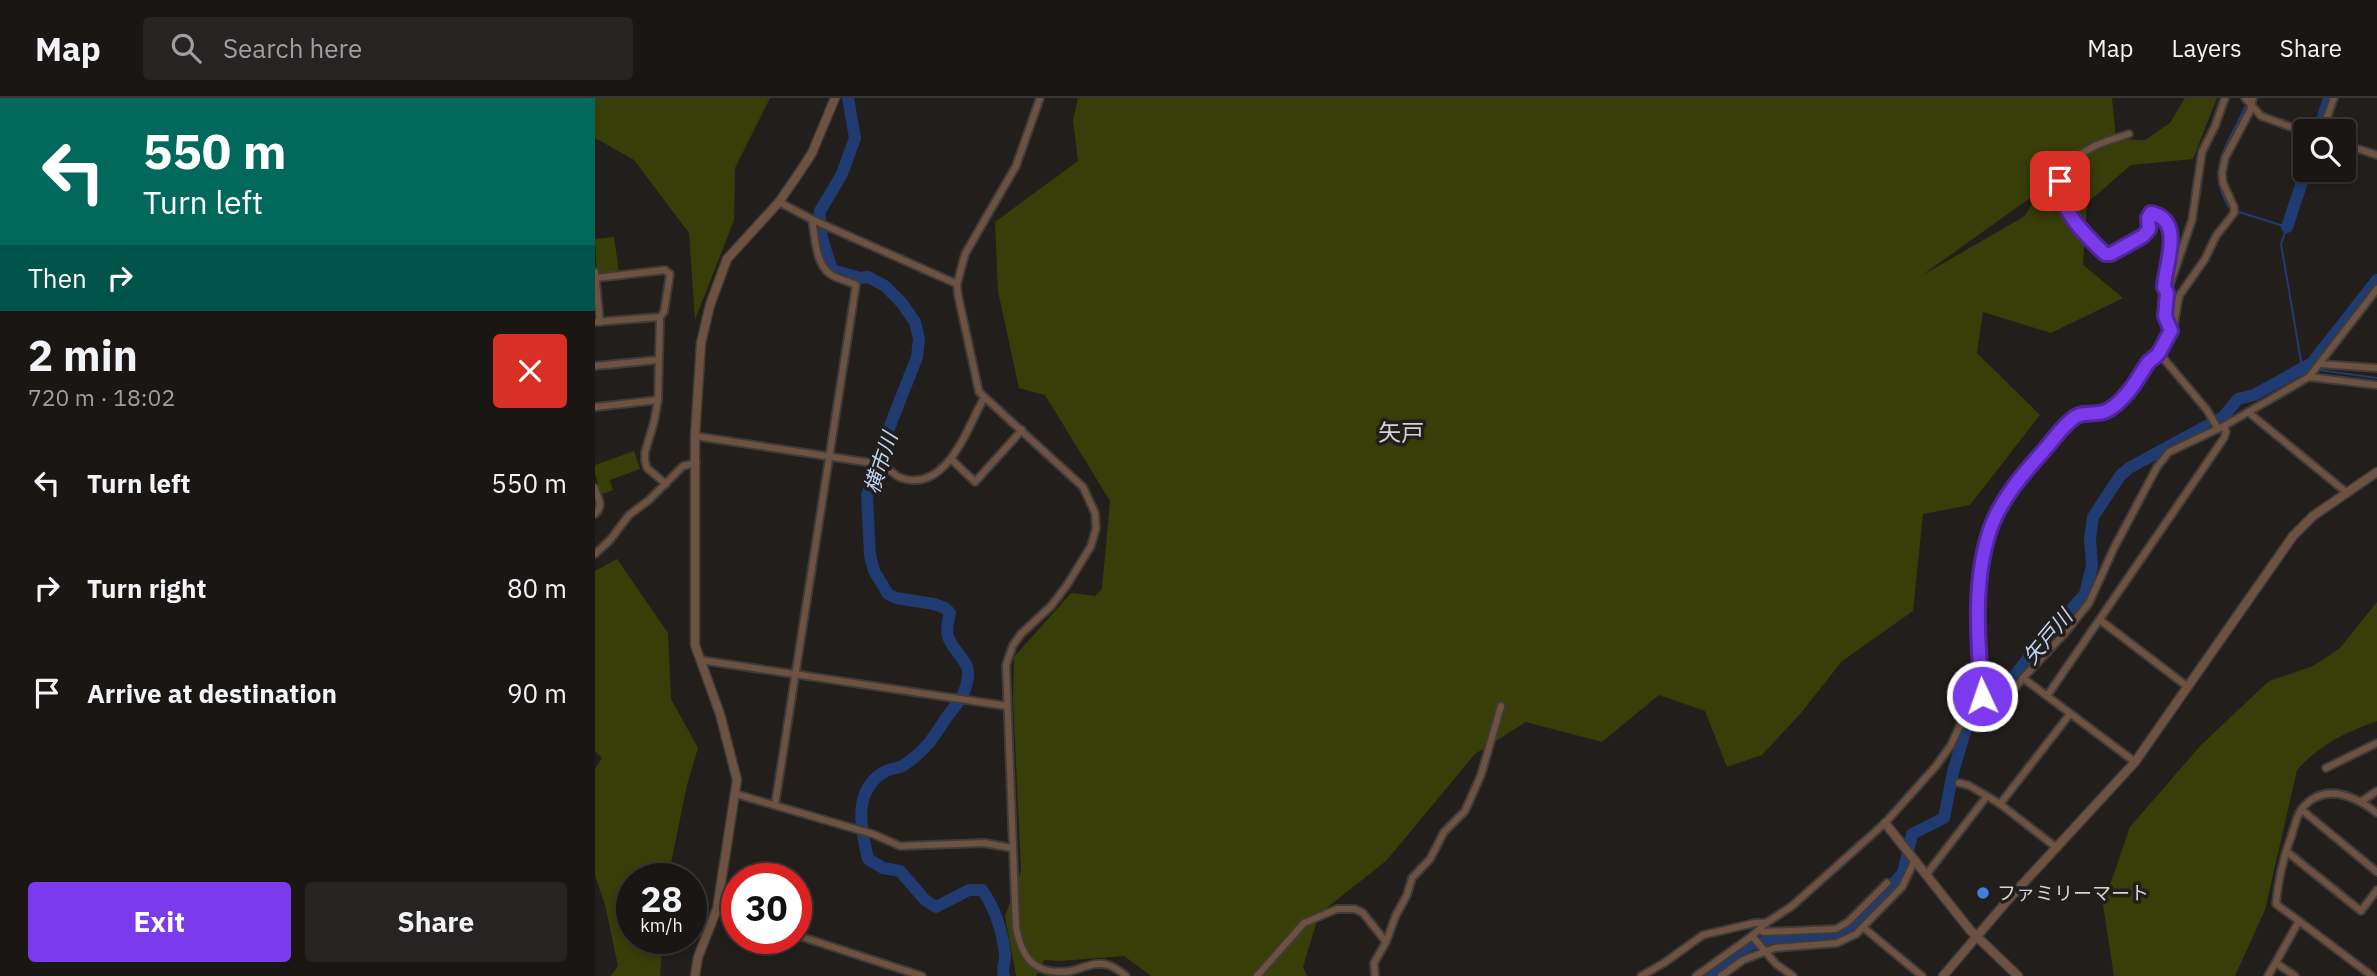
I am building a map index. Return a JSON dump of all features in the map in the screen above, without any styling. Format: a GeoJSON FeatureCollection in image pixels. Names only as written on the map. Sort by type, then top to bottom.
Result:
{"type":"FeatureCollection","features":[{"type":"Feature","properties":{"kind":"street"},"geometry":{"type":"LineString","coordinates":[[695,976],[698,957],[717,909],[737,780],[730,746],[695,645],[695,436],[701,343],[710,305],[727,259],[779,202],[812,153],[835,98]]}},
{"type":"Feature","properties":{"kind":"street"},"geometry":{"type":"LineString","coordinates":[[1040,98],[1016,166],[965,254],[957,284],[975,383],[984,398],[1083,487],[1095,513],[1096,528],[1091,546],[1060,596],[1013,645],[1006,665],[1016,928],[1020,948],[1029,963],[1043,970],[1056,972],[1106,964],[1126,976]]}},
{"type":"Feature","properties":{"kind":"street"},"geometry":{"type":"LineString","coordinates":[[2171,331],[2165,316],[2167,293],[2192,220],[2202,152],[2225,98]]}},
{"type":"Feature","properties":{"kind":"street"},"geometry":{"type":"LineString","coordinates":[[2245,98],[2252,102],[2261,116],[2293,128]]}},
{"type":"Feature","properties":{"kind":"street"},"geometry":{"type":"LineString","coordinates":[[2326,119],[2334,98]]}},
{"type":"Feature","properties":{"kind":"street"},"geometry":{"type":"LineString","coordinates":[[2157,356],[2171,331],[2179,296],[2205,259],[2216,236],[2234,213],[2222,173],[2225,158],[2252,102]]}},
{"type":"Feature","properties":{"kind":"street"},"geometry":{"type":"LineString","coordinates":[[2129,134],[2094,146],[2075,158],[2060,181],[2059,195],[2081,229],[2105,254],[2111,254],[2143,236],[2149,229],[2148,218],[2151,213],[2159,216],[2172,239],[2164,281],[2167,293]]}},
{"type":"Feature","properties":{"kind":"street"},"geometry":{"type":"LineString","coordinates":[[2356,148],[2377,155]]}},
{"type":"Feature","properties":{"kind":"street"},"geometry":{"type":"LineString","coordinates":[[779,202],[813,220],[957,284]]}},
{"type":"Feature","properties":{"kind":"street"},"geometry":{"type":"LineString","coordinates":[[775,805],[856,285],[832,275],[822,265],[813,220]]}},
{"type":"Feature","properties":{"kind":"street"},"geometry":{"type":"LineString","coordinates":[[596,278],[665,270],[670,274],[664,312],[660,317],[658,400],[645,461],[647,468],[666,485]]}},
{"type":"Feature","properties":{"kind":"street"},"geometry":{"type":"LineString","coordinates":[[595,272],[598,322],[660,317]]}},
{"type":"Feature","properties":{"kind":"street"},"geometry":{"type":"LineString","coordinates":[[1982,696],[2006,700],[2089,603],[2114,548],[2157,467],[2169,452],[2221,427],[2311,375],[2377,289]]}},
{"type":"Feature","properties":{"kind":"street"},"geometry":{"type":"LineString","coordinates":[[1696,976],[1793,906],[1885,823],[1936,766],[1951,745],[1964,718],[1982,696],[1979,586],[1992,526],[2007,496],[2058,432],[2083,413],[2096,414],[2110,409],[2138,381],[2152,357],[2157,356],[2164,359],[2226,432],[2047,696]]}},
{"type":"Feature","properties":{"kind":"street"},"geometry":{"type":"LineString","coordinates":[[595,366],[657,360]]}},
{"type":"Feature","properties":{"kind":"street"},"geometry":{"type":"LineString","coordinates":[[2320,364],[2377,369]]}},
{"type":"Feature","properties":{"kind":"street"},"geometry":{"type":"LineString","coordinates":[[2311,375],[2377,385]]}},
{"type":"Feature","properties":{"kind":"street"},"geometry":{"type":"LineString","coordinates":[[695,436],[872,463],[888,469],[899,478],[923,479],[937,473],[951,459],[984,398]]}},
{"type":"Feature","properties":{"kind":"street"},"geometry":{"type":"LineString","coordinates":[[595,407],[658,400]]}},
{"type":"Feature","properties":{"kind":"street"},"geometry":{"type":"LineString","coordinates":[[2248,412],[2346,492]]}},
{"type":"Feature","properties":{"kind":"street"},"geometry":{"type":"LineString","coordinates":[[951,459],[975,482],[1022,430]]}},
{"type":"Feature","properties":{"kind":"street"},"geometry":{"type":"LineString","coordinates":[[595,554],[610,540],[624,520],[683,467],[695,463]]}},
{"type":"Feature","properties":{"kind":"street"},"geometry":{"type":"LineString","coordinates":[[1943,976],[1975,937],[2135,762],[2293,536],[2313,516],[2377,472]]}},
{"type":"Feature","properties":{"kind":"street"},"geometry":{"type":"LineString","coordinates":[[595,488],[601,505],[595,514]]}},
{"type":"Feature","properties":{"kind":"street"},"geometry":{"type":"LineString","coordinates":[[2099,620],[2189,687]]}},
{"type":"Feature","properties":{"kind":"street"},"geometry":{"type":"LineString","coordinates":[[700,660],[1007,706]]}},
{"type":"Feature","properties":{"kind":"street"},"geometry":{"type":"LineString","coordinates":[[2023,678],[2135,762]]}},
{"type":"Feature","properties":{"kind":"street"},"geometry":{"type":"LineString","coordinates":[[1375,976],[1374,962],[1386,942],[1412,878],[1430,859],[1444,832],[1465,811],[1481,775],[1501,706]]}},
{"type":"Feature","properties":{"kind":"street"},"geometry":{"type":"LineString","coordinates":[[2000,804],[2070,714]]}},
{"type":"Feature","properties":{"kind":"street"},"geometry":{"type":"LineString","coordinates":[[2326,768],[2377,743]]}},
{"type":"Feature","properties":{"kind":"street"},"geometry":{"type":"LineString","coordinates":[[1959,783],[1968,785],[2000,804],[2057,848]]}},
{"type":"Feature","properties":{"kind":"street"},"geometry":{"type":"LineString","coordinates":[[2362,801],[2377,791]]}},
{"type":"Feature","properties":{"kind":"street"},"geometry":{"type":"LineString","coordinates":[[2377,813],[2362,801],[2342,793],[2313,799],[2302,810],[2286,851],[2278,875],[2276,904],[2372,976],[2377,968]]}},
{"type":"Feature","properties":{"kind":"street"},"geometry":{"type":"LineString","coordinates":[[736,794],[873,834],[900,846],[969,842],[1013,848]]}},
{"type":"Feature","properties":{"kind":"street"},"geometry":{"type":"LineString","coordinates":[[1926,875],[1987,796]]}},
{"type":"Feature","properties":{"kind":"street"},"geometry":{"type":"LineString","coordinates":[[2302,810],[2377,872]]}},
{"type":"Feature","properties":{"kind":"street"},"geometry":{"type":"LineString","coordinates":[[1885,823],[1975,937],[2018,976]]}},
{"type":"Feature","properties":{"kind":"street"},"geometry":{"type":"LineString","coordinates":[[2286,851],[2361,911],[2377,890]]}},
{"type":"Feature","properties":{"kind":"street"},"geometry":{"type":"LineString","coordinates":[[1721,976],[1743,960],[1775,948],[1847,940],[1864,928],[1902,887],[1915,860]]}},
{"type":"Feature","properties":{"kind":"street"},"geometry":{"type":"LineString","coordinates":[[1760,929],[1763,932],[1836,929],[1848,922],[1887,883]]}},
{"type":"Feature","properties":{"kind":"street"},"geometry":{"type":"LineString","coordinates":[[717,909],[721,910]]}},
{"type":"Feature","properties":{"kind":"street"},"geometry":{"type":"LineString","coordinates":[[1258,976],[1304,923],[1337,909],[1355,909],[1363,913],[1386,942]]}},
{"type":"Feature","properties":{"kind":"street"},"geometry":{"type":"LineString","coordinates":[[2268,976],[2299,920]]}},
{"type":"Feature","properties":{"kind":"street"},"geometry":{"type":"LineString","coordinates":[[1641,976],[1703,935],[1766,923]]}},
{"type":"Feature","properties":{"kind":"street"},"geometry":{"type":"LineString","coordinates":[[1864,928],[1922,976]]}},
{"type":"Feature","properties":{"kind":"street"},"geometry":{"type":"LineString","coordinates":[[1752,936],[1776,964],[1793,976]]}},
{"type":"Feature","properties":{"kind":"street"},"geometry":{"type":"LineString","coordinates":[[812,940],[922,976]]}},
{"type":"Feature","properties":{"kind":"street"},"geometry":{"type":"LineString","coordinates":[[2276,963],[2295,976]]}},
{"type":"Feature","properties":{"kind":"green space"},"geometry":{"type":"Polygon","coordinates":[[[595,98],[770,98],[735,168],[734,220],[695,320],[689,233],[634,160],[595,138],[595,98]]]}},
{"type":"Feature","properties":{"kind":"green space"},"geometry":{"type":"Polygon","coordinates":[[[1078,98],[2112,98],[2116,139],[2145,140],[2170,123],[2185,98],[2217,98],[2193,159],[2131,165],[2087,203],[2083,265],[2123,298],[2051,333],[1983,312],[1977,353],[2040,415],[1970,505],[1923,514],[1913,611],[1842,661],[1801,713],[1762,755],[1727,767],[1705,711],[1659,695],[1602,742],[1526,722],[1475,754],[1386,861],[1319,914],[1303,967],[1307,976],[1151,976],[1124,956],[1044,960],[1036,976],[1016,976],[1005,916],[1021,871],[1013,699],[1014,657],[1071,593],[1095,596],[1102,589],[1110,501],[1045,395],[1019,388],[998,291],[995,222],[1078,161],[1073,120],[1078,98]],[[2038,193],[1921,276],[2025,216],[2038,193]]]}},
{"type":"Feature","properties":{"kind":"green space"},"geometry":{"type":"Polygon","coordinates":[[[614,237],[619,272],[597,275],[595,239],[614,237]]]}},
{"type":"Feature","properties":{"kind":"green space"},"geometry":{"type":"Polygon","coordinates":[[[634,451],[640,469],[610,480],[613,490],[602,494],[595,474],[595,465],[634,451]]]}},
{"type":"Feature","properties":{"kind":"green space"},"geometry":{"type":"Polygon","coordinates":[[[617,559],[668,633],[671,699],[698,748],[687,785],[671,863],[616,863],[616,954],[662,954],[660,976],[611,976],[618,966],[605,905],[595,875],[595,769],[602,758],[595,751],[595,571],[617,559]]]}},
{"type":"Feature","properties":{"kind":"green space"},"geometry":{"type":"Polygon","coordinates":[[[2377,602],[2377,721],[2334,740],[2314,753],[2297,770],[2265,910],[2235,976],[2114,976],[2103,905],[2130,827],[2201,745],[2269,681],[2313,666],[2340,648],[2377,602]]]}},
{"type":"Feature","properties":{"kind":"waterway","name":"横市川"},"geometry":{"type":"LineString","coordinates":[[848,98],[855,138],[842,174],[820,211],[825,248],[832,270],[860,278],[868,277],[885,286],[915,322],[919,339],[917,357],[884,441],[867,496],[870,555],[874,571],[888,594],[896,598],[934,604],[950,613],[948,636],[965,662],[968,674],[962,695],[928,744],[904,765],[884,772],[867,789],[861,811],[863,835],[868,859],[883,868],[900,871],[925,900],[936,907],[969,890],[982,890],[995,913],[1000,929],[1005,954],[1004,976]]}},
{"type":"Feature","properties":{"kind":"waterway","name":"矢戸川"},"geometry":{"type":"LineString","coordinates":[[2322,119],[2329,98]]}},
{"type":"Feature","properties":{"kind":"waterway"},"geometry":{"type":"LineString","coordinates":[[2230,209],[2219,181],[2219,169],[2226,145],[2245,107]]}},
{"type":"Feature","properties":{"kind":"waterway","name":"矢戸川"},"geometry":{"type":"LineString","coordinates":[[2287,227],[2302,182]]}},
{"type":"Feature","properties":{"kind":"waterway"},"geometry":{"type":"LineString","coordinates":[[2239,212],[2287,227],[2281,244],[2302,367],[2314,369]]}},
{"type":"Feature","properties":{"kind":"waterway","name":"矢戸川"},"geometry":{"type":"LineString","coordinates":[[1704,976],[1751,944],[1842,931],[1868,910],[1903,873],[1912,834],[1944,818],[1953,772],[1967,725],[2001,692],[2085,594],[2092,566],[2090,539],[2093,517],[2120,476],[2129,468],[2223,417],[2238,399],[2254,395],[2312,363],[2377,280]]}},
{"type":"Feature","properties":{"kind":"waterway"},"geometry":{"type":"LineString","coordinates":[[2319,370],[2377,378]]}},
{"type":"Feature","properties":{"kind":"place","name":"ファミリーマート"},"geometry":{"type":"Point","coordinates":[1983,893]}},
{"type":"Feature","properties":{"kind":"district","name":"矢戸"},"geometry":{"type":"Point","coordinates":[1401,433]}},
{"type":"Feature","properties":{"kind":"route"},"geometry":{"type":"LineString","coordinates":[[1982,696],[1979,586],[1992,526],[2007,496],[2058,432],[2075,417],[2083,413],[2096,414],[2110,409],[2138,381],[2148,362],[2157,356],[2171,331],[2165,316],[2167,293],[2164,281],[2172,239],[2164,220],[2151,213],[2148,218],[2149,229],[2143,236],[2111,254],[2105,254],[2081,229],[2063,203],[2059,195],[2060,181]]}}]}
